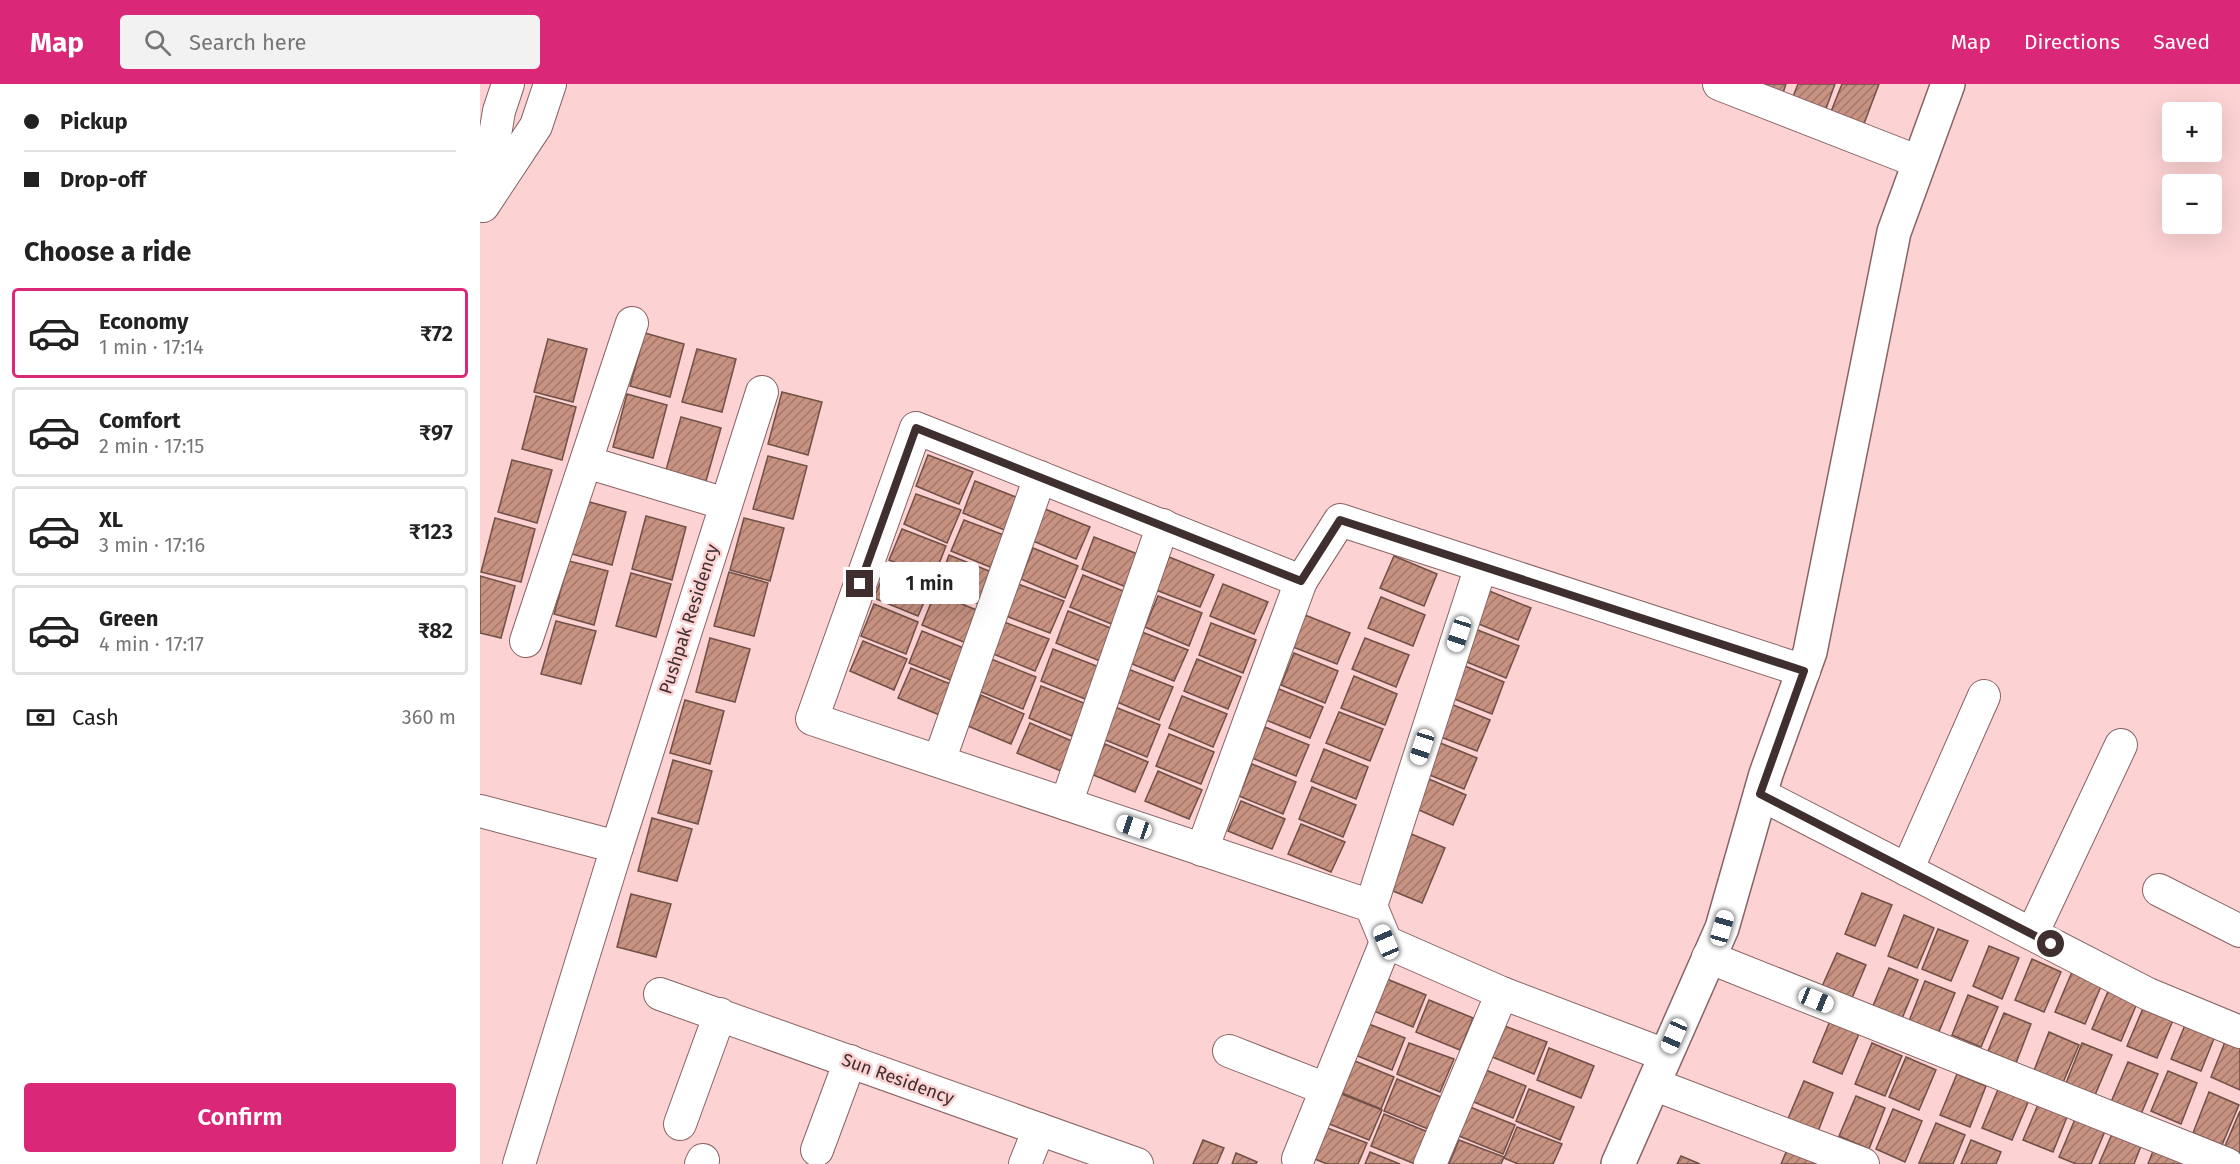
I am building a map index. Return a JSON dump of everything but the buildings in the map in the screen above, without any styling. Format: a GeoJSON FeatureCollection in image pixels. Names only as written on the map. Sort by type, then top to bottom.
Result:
{"type":"FeatureCollection","features":[{"type":"Feature","properties":{"kind":"street"},"geometry":{"type":"LineString","coordinates":[[481,211],[499,111],[508,84]]}},
{"type":"Feature","properties":{"kind":"street"},"geometry":{"type":"LineString","coordinates":[[481,211],[536,126],[550,84]]}},
{"type":"Feature","properties":{"kind":"street"},"geometry":{"type":"LineString","coordinates":[[1719,84],[1919,162]]}},
{"type":"Feature","properties":{"kind":"street"},"geometry":{"type":"LineString","coordinates":[[1618,1164],[1722,928],[1760,794],[1804,671],[1813,640],[1894,232],[1947,84]]}},
{"type":"Feature","properties":{"kind":"street"},"geometry":{"type":"LineString","coordinates":[[526,641],[632,323]]}},
{"type":"Feature","properties":{"kind":"street","name":"Pushpak Residency"},"geometry":{"type":"LineString","coordinates":[[519,1164],[616,847],[762,392]]}},
{"type":"Feature","properties":{"kind":"street"},"geometry":{"type":"LineString","coordinates":[[1301,581],[916,428],[812,719],[1371,906]]}},
{"type":"Feature","properties":{"kind":"street"},"geometry":{"type":"LineString","coordinates":[[586,462],[726,504]]}},
{"type":"Feature","properties":{"kind":"street"},"geometry":{"type":"LineString","coordinates":[[939,761],[1040,477]]}},
{"type":"Feature","properties":{"kind":"street"},"geometry":{"type":"LineString","coordinates":[[1202,850],[1301,581],[1340,520],[1804,671]]}},
{"type":"Feature","properties":{"kind":"street"},"geometry":{"type":"LineString","coordinates":[[1066,804],[1163,525]]}},
{"type":"Feature","properties":{"kind":"street"},"geometry":{"type":"LineString","coordinates":[[1481,566],[1371,906],[1386,942],[1502,993],[1659,1070],[1863,1164]]}},
{"type":"Feature","properties":{"kind":"street"},"geometry":{"type":"LineString","coordinates":[[1907,870],[1984,696]]}},
{"type":"Feature","properties":{"kind":"street"},"geometry":{"type":"LineString","coordinates":[[2032,934],[2121,745]]}},
{"type":"Feature","properties":{"kind":"street"},"geometry":{"type":"LineString","coordinates":[[1760,794],[2148,994],[2240,1032]]}},
{"type":"Feature","properties":{"kind":"street"},"geometry":{"type":"LineString","coordinates":[[480,811],[616,847]]}},
{"type":"Feature","properties":{"kind":"street"},"geometry":{"type":"LineString","coordinates":[[2159,890],[2240,931]]}},
{"type":"Feature","properties":{"kind":"street"},"geometry":{"type":"LineString","coordinates":[[1298,1159],[1386,942]]}},
{"type":"Feature","properties":{"kind":"street"},"geometry":{"type":"LineString","coordinates":[[1708,957],[2227,1164]]}},
{"type":"Feature","properties":{"kind":"street"},"geometry":{"type":"LineString","coordinates":[[1430,1164],[1502,993]]}},
{"type":"Feature","properties":{"kind":"street","name":"Sun Residency"},"geometry":{"type":"LineString","coordinates":[[660,994],[1137,1164]]}},
{"type":"Feature","properties":{"kind":"street"},"geometry":{"type":"LineString","coordinates":[[680,1124],[720,1014]]}},
{"type":"Feature","properties":{"kind":"street"},"geometry":{"type":"LineString","coordinates":[[1229,1051],[1326,1089]]}},
{"type":"Feature","properties":{"kind":"street"},"geometry":{"type":"LineString","coordinates":[[817,1150],[850,1061]]}},
{"type":"Feature","properties":{"kind":"street"},"geometry":{"type":"LineString","coordinates":[[1025,1164],[1039,1129]]}},
{"type":"Feature","properties":{"kind":"route"},"geometry":{"type":"LineString","coordinates":[[860,584],[916,428],[1301,581],[1340,520],[1804,671],[1760,794],[2051,944]]}}]}
